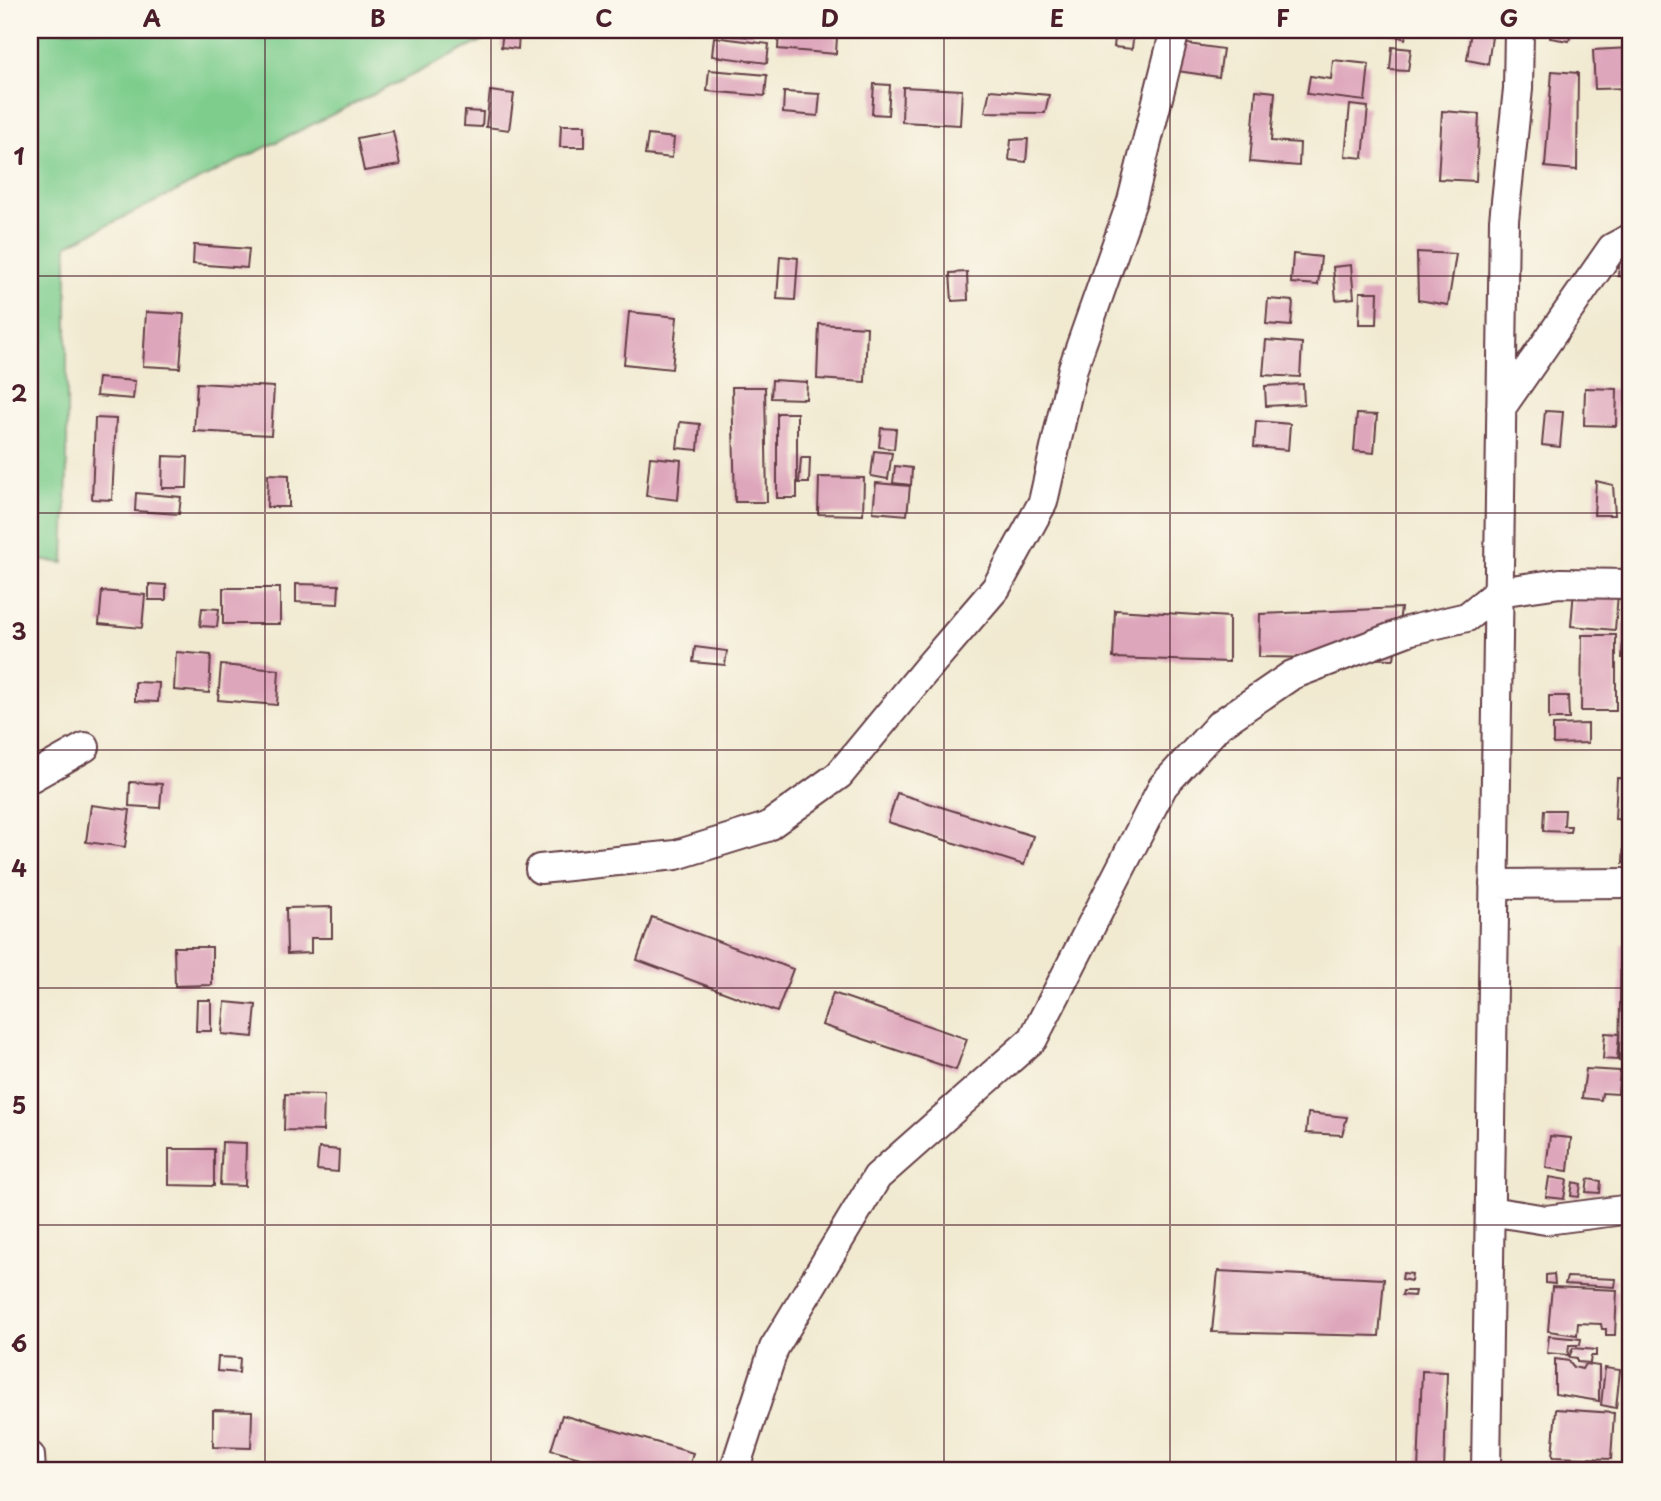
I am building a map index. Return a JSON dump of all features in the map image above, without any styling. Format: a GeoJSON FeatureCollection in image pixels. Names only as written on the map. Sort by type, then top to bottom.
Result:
{"type":"FeatureCollection","features":[{"type":"Feature","properties":{"kind":"street"},"geometry":{"type":"LineString","coordinates":[[540,869],[676,855],[767,827],[839,775],[996,588],[1043,502],[1073,368],[1132,201],[1175,30]]}},
{"type":"Feature","properties":{"kind":"street"},"geometry":{"type":"LineString","coordinates":[[1486,1471],[1504,220],[1518,89],[1519,30]]}},
{"type":"Feature","properties":{"kind":"street"},"geometry":{"type":"LineString","coordinates":[[1501,408],[1612,248],[1631,238]]}},
{"type":"Feature","properties":{"kind":"street"},"geometry":{"type":"LineString","coordinates":[[734,1471],[774,1348],[877,1177],[1033,1039],[1163,786],[1219,725],[1292,675],[1411,629],[1467,617],[1499,592],[1560,583],[1631,584]]}},
{"type":"Feature","properties":{"kind":"street"},"geometry":{"type":"LineString","coordinates":[[30,778],[85,747]]}},
{"type":"Feature","properties":{"kind":"street"},"geometry":{"type":"LineString","coordinates":[[1494,884],[1631,883]]}},
{"type":"Feature","properties":{"kind":"street"},"geometry":{"type":"LineString","coordinates":[[1490,1210],[1546,1220],[1631,1209]]}},
{"type":"Feature","properties":{"kind":"street"},"geometry":{"type":"LineString","coordinates":[[30,1456],[31,1471]]}},
{"type":"Feature","properties":{"kind":"green space"},"geometry":{"type":"Polygon","coordinates":[[[30,30],[504,30],[67,245],[67,473],[64,563],[30,559],[30,30]]]}},
{"type":"Feature","properties":{"kind":"building"},"geometry":{"type":"Polygon","coordinates":[[[728,30],[753,30],[753,37],[728,35],[728,30]]]}},
{"type":"Feature","properties":{"kind":"building"},"geometry":{"type":"Polygon","coordinates":[[[1116,30],[1134,30],[1132,49],[1114,47],[1116,30]]]}},
{"type":"Feature","properties":{"kind":"building"},"geometry":{"type":"Polygon","coordinates":[[[1142,30],[1159,30],[1158,36],[1142,34],[1142,30]]]}},
{"type":"Feature","properties":{"kind":"building"},"geometry":{"type":"Polygon","coordinates":[[[1381,30],[1408,30],[1405,39],[1381,30]]]}},
{"type":"Feature","properties":{"kind":"building"},"geometry":{"type":"Polygon","coordinates":[[[1471,30],[1493,30],[1488,64],[1467,60],[1471,30]]]}},
{"type":"Feature","properties":{"kind":"building"},"geometry":{"type":"Polygon","coordinates":[[[1552,30],[1572,30],[1569,41],[1550,38],[1552,30]]]}},
{"type":"Feature","properties":{"kind":"building"},"geometry":{"type":"Polygon","coordinates":[[[503,31],[519,33],[518,49],[501,47],[503,31]]]}},
{"type":"Feature","properties":{"kind":"building"},"geometry":{"type":"Polygon","coordinates":[[[779,31],[837,36],[836,54],[778,49],[779,31]]]}},
{"type":"Feature","properties":{"kind":"building"},"geometry":{"type":"Polygon","coordinates":[[[714,37],[769,44],[767,63],[712,56],[714,37]]]}},
{"type":"Feature","properties":{"kind":"building"},"geometry":{"type":"Polygon","coordinates":[[[1181,43],[1223,49],[1219,77],[1177,71],[1181,43]]]}},
{"type":"Feature","properties":{"kind":"building"},"geometry":{"type":"Polygon","coordinates":[[[1392,47],[1411,49],[1408,71],[1390,70],[1392,47]]]}},
{"type":"Feature","properties":{"kind":"building"},"geometry":{"type":"Polygon","coordinates":[[[1630,48],[1631,88],[1595,89],[1593,50],[1630,48]]]}},
{"type":"Feature","properties":{"kind":"building"},"geometry":{"type":"Polygon","coordinates":[[[1333,60],[1369,64],[1365,101],[1307,94],[1310,76],[1331,79],[1333,60]]]}},
{"type":"Feature","properties":{"kind":"building"},"geometry":{"type":"Polygon","coordinates":[[[709,70],[767,75],[765,96],[707,91],[709,70]]]}},
{"type":"Feature","properties":{"kind":"building"},"geometry":{"type":"Polygon","coordinates":[[[1552,71],[1578,73],[1577,170],[1545,167],[1552,71]]]}},
{"type":"Feature","properties":{"kind":"building"},"geometry":{"type":"Polygon","coordinates":[[[874,84],[890,85],[888,115],[872,114],[874,84]]]}},
{"type":"Feature","properties":{"kind":"building"},"geometry":{"type":"Polygon","coordinates":[[[903,87],[962,90],[960,125],[902,122],[903,87]]]}},
{"type":"Feature","properties":{"kind":"building"},"geometry":{"type":"Polygon","coordinates":[[[990,90],[1049,95],[1045,113],[985,112],[990,90]]]}},
{"type":"Feature","properties":{"kind":"building"},"geometry":{"type":"Polygon","coordinates":[[[1256,90],[1275,92],[1271,141],[1300,143],[1299,166],[1250,162],[1256,90]]]}},
{"type":"Feature","properties":{"kind":"building"},"geometry":{"type":"Polygon","coordinates":[[[490,91],[514,94],[509,130],[486,127],[490,91]]]}},
{"type":"Feature","properties":{"kind":"building"},"geometry":{"type":"Polygon","coordinates":[[[784,92],[820,94],[818,116],[783,113],[784,92]]]}},
{"type":"Feature","properties":{"kind":"building"},"geometry":{"type":"Polygon","coordinates":[[[1350,105],[1368,107],[1363,158],[1345,156],[1350,105]]]}},
{"type":"Feature","properties":{"kind":"building"},"geometry":{"type":"Polygon","coordinates":[[[465,111],[483,112],[482,127],[464,126],[465,111]]]}},
{"type":"Feature","properties":{"kind":"building"},"geometry":{"type":"Polygon","coordinates":[[[1442,111],[1479,114],[1476,181],[1438,179],[1442,111]]]}},
{"type":"Feature","properties":{"kind":"building"},"geometry":{"type":"Polygon","coordinates":[[[561,125],[585,125],[585,147],[560,147],[561,125]]]}},
{"type":"Feature","properties":{"kind":"building"},"geometry":{"type":"Polygon","coordinates":[[[393,131],[400,165],[364,171],[357,138],[393,131]]]}},
{"type":"Feature","properties":{"kind":"building"},"geometry":{"type":"Polygon","coordinates":[[[648,135],[674,138],[672,158],[645,155],[648,135]]]}},
{"type":"Feature","properties":{"kind":"building"},"geometry":{"type":"Polygon","coordinates":[[[1028,139],[1026,162],[1009,160],[1011,140],[1028,139]]]}},
{"type":"Feature","properties":{"kind":"building"},"geometry":{"type":"Polygon","coordinates":[[[194,245],[249,249],[247,268],[193,264],[194,245]]]}},
{"type":"Feature","properties":{"kind":"building"},"geometry":{"type":"Polygon","coordinates":[[[1621,249],[1631,250],[1631,277],[1618,276],[1621,249]]]}},
{"type":"Feature","properties":{"kind":"building"},"geometry":{"type":"Polygon","coordinates":[[[1417,252],[1456,254],[1448,305],[1418,300],[1417,252]]]}},
{"type":"Feature","properties":{"kind":"building"},"geometry":{"type":"Polygon","coordinates":[[[1293,254],[1321,257],[1318,285],[1291,283],[1293,254]]]}},
{"type":"Feature","properties":{"kind":"building"},"geometry":{"type":"Polygon","coordinates":[[[780,256],[798,258],[795,300],[777,299],[780,256]]]}},
{"type":"Feature","properties":{"kind":"building"},"geometry":{"type":"Polygon","coordinates":[[[1351,265],[1354,298],[1336,300],[1333,267],[1351,265]]]}},
{"type":"Feature","properties":{"kind":"building"},"geometry":{"type":"Polygon","coordinates":[[[967,272],[968,300],[952,301],[950,273],[967,272]]]}},
{"type":"Feature","properties":{"kind":"building"},"geometry":{"type":"Polygon","coordinates":[[[1360,292],[1378,292],[1377,324],[1359,324],[1360,292]]]}},
{"type":"Feature","properties":{"kind":"building"},"geometry":{"type":"Polygon","coordinates":[[[1268,299],[1293,301],[1291,326],[1266,324],[1268,299]]]}},
{"type":"Feature","properties":{"kind":"building"},"geometry":{"type":"Polygon","coordinates":[[[146,312],[184,314],[180,368],[143,366],[146,312]]]}},
{"type":"Feature","properties":{"kind":"building"},"geometry":{"type":"Polygon","coordinates":[[[629,312],[677,317],[672,369],[624,364],[629,312]]]}},
{"type":"Feature","properties":{"kind":"building"},"geometry":{"type":"Polygon","coordinates":[[[819,324],[867,327],[865,382],[817,379],[819,324]]]}},
{"type":"Feature","properties":{"kind":"building"},"geometry":{"type":"Polygon","coordinates":[[[1266,340],[1302,343],[1300,377],[1263,375],[1266,340]]]}},
{"type":"Feature","properties":{"kind":"building"},"geometry":{"type":"Polygon","coordinates":[[[1629,350],[1631,381],[1626,381],[1629,350]]]}},
{"type":"Feature","properties":{"kind":"building"},"geometry":{"type":"Polygon","coordinates":[[[98,378],[135,381],[133,399],[96,396],[98,378]]]}},
{"type":"Feature","properties":{"kind":"building"},"geometry":{"type":"Polygon","coordinates":[[[772,380],[807,382],[806,399],[771,398],[772,380]]]}},
{"type":"Feature","properties":{"kind":"building"},"geometry":{"type":"Polygon","coordinates":[[[197,383],[274,387],[271,435],[194,431],[197,383]]]}},
{"type":"Feature","properties":{"kind":"building"},"geometry":{"type":"Polygon","coordinates":[[[1303,384],[1304,404],[1266,406],[1265,386],[1303,384]]]}},
{"type":"Feature","properties":{"kind":"building"},"geometry":{"type":"Polygon","coordinates":[[[732,387],[765,387],[767,502],[735,502],[732,387]]]}},
{"type":"Feature","properties":{"kind":"building"},"geometry":{"type":"Polygon","coordinates":[[[1585,388],[1617,389],[1616,426],[1584,425],[1585,388]]]}},
{"type":"Feature","properties":{"kind":"building"},"geometry":{"type":"Polygon","coordinates":[[[1545,411],[1563,412],[1560,447],[1542,445],[1545,411]]]}},
{"type":"Feature","properties":{"kind":"building"},"geometry":{"type":"Polygon","coordinates":[[[777,413],[797,413],[797,498],[777,498],[777,413]]]}},
{"type":"Feature","properties":{"kind":"building"},"geometry":{"type":"Polygon","coordinates":[[[1357,414],[1377,415],[1374,453],[1354,451],[1357,414]]]}},
{"type":"Feature","properties":{"kind":"building"},"geometry":{"type":"Polygon","coordinates":[[[95,418],[116,419],[112,500],[92,499],[95,418]]]}},
{"type":"Feature","properties":{"kind":"building"},"geometry":{"type":"Polygon","coordinates":[[[1256,421],[1290,424],[1288,450],[1254,447],[1256,421]]]}},
{"type":"Feature","properties":{"kind":"building"},"geometry":{"type":"Polygon","coordinates":[[[680,422],[700,424],[698,450],[677,448],[680,422]]]}},
{"type":"Feature","properties":{"kind":"building"},"geometry":{"type":"Polygon","coordinates":[[[881,428],[896,429],[894,449],[879,447],[881,428]]]}},
{"type":"Feature","properties":{"kind":"building"},"geometry":{"type":"Polygon","coordinates":[[[874,451],[892,453],[888,479],[871,476],[874,451]]]}},
{"type":"Feature","properties":{"kind":"building"},"geometry":{"type":"Polygon","coordinates":[[[163,456],[188,457],[187,488],[162,488],[163,456]]]}},
{"type":"Feature","properties":{"kind":"building"},"geometry":{"type":"Polygon","coordinates":[[[650,457],[681,460],[678,500],[646,496],[650,457]]]}},
{"type":"Feature","properties":{"kind":"building"},"geometry":{"type":"Polygon","coordinates":[[[801,458],[810,458],[809,483],[799,483],[801,458]]]}},
{"type":"Feature","properties":{"kind":"building"},"geometry":{"type":"Polygon","coordinates":[[[895,466],[912,468],[911,485],[893,483],[895,466]]]}},
{"type":"Feature","properties":{"kind":"building"},"geometry":{"type":"Polygon","coordinates":[[[268,474],[289,475],[289,507],[267,507],[268,474]]]}},
{"type":"Feature","properties":{"kind":"building"},"geometry":{"type":"Polygon","coordinates":[[[819,477],[864,478],[863,515],[818,514],[819,477]]]}},
{"type":"Feature","properties":{"kind":"building"},"geometry":{"type":"Polygon","coordinates":[[[1596,481],[1613,485],[1615,515],[1594,515],[1596,481]]]}},
{"type":"Feature","properties":{"kind":"building"},"geometry":{"type":"Polygon","coordinates":[[[876,483],[910,486],[907,515],[873,512],[876,483]]]}},
{"type":"Feature","properties":{"kind":"building"},"geometry":{"type":"Polygon","coordinates":[[[136,493],[181,497],[179,514],[135,511],[136,493]]]}},
{"type":"Feature","properties":{"kind":"building"},"geometry":{"type":"Polygon","coordinates":[[[149,584],[166,585],[166,600],[149,600],[149,584]]]}},
{"type":"Feature","properties":{"kind":"building"},"geometry":{"type":"Polygon","coordinates":[[[296,584],[339,585],[338,604],[296,602],[296,584]]]}},
{"type":"Feature","properties":{"kind":"building"},"geometry":{"type":"Polygon","coordinates":[[[223,588],[280,588],[280,624],[223,624],[223,588]]]}},
{"type":"Feature","properties":{"kind":"building"},"geometry":{"type":"Polygon","coordinates":[[[1574,590],[1618,594],[1615,630],[1571,626],[1574,590]]]}},
{"type":"Feature","properties":{"kind":"building"},"geometry":{"type":"Polygon","coordinates":[[[102,591],[145,595],[142,628],[99,624],[102,591]]]}},
{"type":"Feature","properties":{"kind":"building"},"geometry":{"type":"Polygon","coordinates":[[[202,608],[219,609],[217,627],[200,626],[202,608]]]}},
{"type":"Feature","properties":{"kind":"building"},"geometry":{"type":"Polygon","coordinates":[[[1401,608],[1394,659],[1259,657],[1260,614],[1401,608]]]}},
{"type":"Feature","properties":{"kind":"building"},"geometry":{"type":"Polygon","coordinates":[[[1115,610],[1229,617],[1229,662],[1113,658],[1115,610]]]}},
{"type":"Feature","properties":{"kind":"building"},"geometry":{"type":"Polygon","coordinates":[[[1624,622],[1631,622],[1631,658],[1622,658],[1624,622]]]}},
{"type":"Feature","properties":{"kind":"building"},"geometry":{"type":"Polygon","coordinates":[[[1582,635],[1616,635],[1616,711],[1581,711],[1582,635]]]}},
{"type":"Feature","properties":{"kind":"building"},"geometry":{"type":"Polygon","coordinates":[[[695,647],[727,651],[725,665],[693,662],[695,647]]]}},
{"type":"Feature","properties":{"kind":"building"},"geometry":{"type":"Polygon","coordinates":[[[176,652],[211,655],[209,693],[174,690],[176,652]]]}},
{"type":"Feature","properties":{"kind":"building"},"geometry":{"type":"Polygon","coordinates":[[[221,665],[279,670],[277,705],[218,700],[221,665]]]}},
{"type":"Feature","properties":{"kind":"building"},"geometry":{"type":"Polygon","coordinates":[[[1625,680],[1631,680],[1631,714],[1625,714],[1625,680]]]}},
{"type":"Feature","properties":{"kind":"building"},"geometry":{"type":"Polygon","coordinates":[[[135,682],[159,683],[158,702],[135,701],[135,682]]]}},
{"type":"Feature","properties":{"kind":"building"},"geometry":{"type":"Polygon","coordinates":[[[1549,696],[1568,696],[1569,719],[1549,719],[1549,696]]]}},
{"type":"Feature","properties":{"kind":"building"},"geometry":{"type":"Polygon","coordinates":[[[1588,724],[1588,743],[1553,744],[1553,725],[1588,724]]]}},
{"type":"Feature","properties":{"kind":"building"},"geometry":{"type":"Polygon","coordinates":[[[1617,778],[1631,779],[1631,820],[1615,819],[1617,778]]]}},
{"type":"Feature","properties":{"kind":"building"},"geometry":{"type":"Polygon","coordinates":[[[130,782],[162,784],[160,808],[129,806],[130,782]]]}},
{"type":"Feature","properties":{"kind":"building"},"geometry":{"type":"Polygon","coordinates":[[[897,793],[1033,836],[1024,865],[888,822],[897,793]]]}},
{"type":"Feature","properties":{"kind":"building"},"geometry":{"type":"Polygon","coordinates":[[[91,805],[130,810],[125,847],[86,842],[91,805]]]}},
{"type":"Feature","properties":{"kind":"building"},"geometry":{"type":"Polygon","coordinates":[[[1544,810],[1565,810],[1564,826],[1571,826],[1570,832],[1543,831],[1544,810]]]}},
{"type":"Feature","properties":{"kind":"building"},"geometry":{"type":"Polygon","coordinates":[[[1624,844],[1631,845],[1631,863],[1623,863],[1624,844]]]}},
{"type":"Feature","properties":{"kind":"building"},"geometry":{"type":"Polygon","coordinates":[[[332,907],[332,938],[311,938],[311,953],[287,954],[286,908],[332,907]]]}},
{"type":"Feature","properties":{"kind":"building"},"geometry":{"type":"Polygon","coordinates":[[[652,917],[793,969],[777,1012],[637,960],[652,917]]]}},
{"type":"Feature","properties":{"kind":"building"},"geometry":{"type":"Polygon","coordinates":[[[1621,944],[1631,944],[1631,1062],[1619,1061],[1621,944]]]}},
{"type":"Feature","properties":{"kind":"building"},"geometry":{"type":"Polygon","coordinates":[[[174,947],[212,947],[212,985],[175,986],[174,947]]]}},
{"type":"Feature","properties":{"kind":"building"},"geometry":{"type":"Polygon","coordinates":[[[833,993],[967,1039],[956,1070],[822,1025],[833,993]]]}},
{"type":"Feature","properties":{"kind":"building"},"geometry":{"type":"Polygon","coordinates":[[[197,1000],[211,1000],[211,1031],[196,1031],[197,1000]]]}},
{"type":"Feature","properties":{"kind":"building"},"geometry":{"type":"Polygon","coordinates":[[[225,1002],[256,1005],[253,1037],[222,1034],[225,1002]]]}},
{"type":"Feature","properties":{"kind":"building"},"geometry":{"type":"Polygon","coordinates":[[[1605,1033],[1619,1034],[1617,1060],[1603,1059],[1605,1033]]]}},
{"type":"Feature","properties":{"kind":"building"},"geometry":{"type":"Polygon","coordinates":[[[1586,1069],[1620,1071],[1618,1094],[1602,1093],[1601,1100],[1582,1098],[1586,1069]]]}},
{"type":"Feature","properties":{"kind":"building"},"geometry":{"type":"Polygon","coordinates":[[[285,1094],[324,1095],[323,1131],[284,1130],[285,1094]]]}},
{"type":"Feature","properties":{"kind":"building"},"geometry":{"type":"Polygon","coordinates":[[[1308,1113],[1347,1117],[1342,1135],[1306,1133],[1308,1113]]]}},
{"type":"Feature","properties":{"kind":"building"},"geometry":{"type":"Polygon","coordinates":[[[1550,1136],[1571,1138],[1568,1171],[1546,1168],[1550,1136]]]}},
{"type":"Feature","properties":{"kind":"building"},"geometry":{"type":"Polygon","coordinates":[[[222,1142],[246,1143],[245,1186],[220,1185],[222,1142]]]}},
{"type":"Feature","properties":{"kind":"building"},"geometry":{"type":"Polygon","coordinates":[[[319,1148],[339,1150],[338,1172],[317,1170],[319,1148]]]}},
{"type":"Feature","properties":{"kind":"building"},"geometry":{"type":"Polygon","coordinates":[[[169,1149],[214,1149],[214,1186],[169,1185],[169,1149]]]}},
{"type":"Feature","properties":{"kind":"building"},"geometry":{"type":"Polygon","coordinates":[[[1549,1177],[1567,1180],[1564,1199],[1546,1197],[1549,1177]]]}},
{"type":"Feature","properties":{"kind":"building"},"geometry":{"type":"Polygon","coordinates":[[[1588,1179],[1601,1181],[1600,1193],[1586,1192],[1588,1179]]]}},
{"type":"Feature","properties":{"kind":"building"},"geometry":{"type":"Polygon","coordinates":[[[1573,1182],[1581,1184],[1579,1197],[1571,1196],[1573,1182]]]}},
{"type":"Feature","properties":{"kind":"building"},"geometry":{"type":"Polygon","coordinates":[[[1218,1271],[1384,1279],[1379,1336],[1212,1332],[1218,1271]]]}},
{"type":"Feature","properties":{"kind":"building"},"geometry":{"type":"Polygon","coordinates":[[[1403,1273],[1412,1274],[1411,1281],[1402,1279],[1403,1273]]]}},
{"type":"Feature","properties":{"kind":"building"},"geometry":{"type":"Polygon","coordinates":[[[1554,1274],[1555,1284],[1546,1283],[1546,1275],[1554,1274]]]}},
{"type":"Feature","properties":{"kind":"building"},"geometry":{"type":"Polygon","coordinates":[[[1567,1277],[1616,1279],[1615,1287],[1565,1284],[1567,1277]]]}},
{"type":"Feature","properties":{"kind":"building"},"geometry":{"type":"Polygon","coordinates":[[[1552,1287],[1617,1290],[1615,1335],[1606,1335],[1606,1329],[1602,1329],[1601,1324],[1578,1323],[1577,1335],[1548,1331],[1552,1287]]]}},
{"type":"Feature","properties":{"kind":"building"},"geometry":{"type":"Polygon","coordinates":[[[1403,1291],[1415,1291],[1414,1296],[1402,1295],[1403,1291]]]}},
{"type":"Feature","properties":{"kind":"building"},"geometry":{"type":"Polygon","coordinates":[[[1549,1336],[1581,1339],[1580,1345],[1569,1345],[1568,1355],[1547,1353],[1549,1336]]]}},
{"type":"Feature","properties":{"kind":"building"},"geometry":{"type":"Polygon","coordinates":[[[1573,1348],[1596,1350],[1596,1356],[1591,1356],[1590,1363],[1577,1362],[1577,1358],[1569,1357],[1573,1348]]]}},
{"type":"Feature","properties":{"kind":"building"},"geometry":{"type":"Polygon","coordinates":[[[218,1357],[240,1358],[239,1373],[217,1371],[218,1357]]]}},
{"type":"Feature","properties":{"kind":"building"},"geometry":{"type":"Polygon","coordinates":[[[1555,1359],[1569,1361],[1574,1367],[1582,1369],[1585,1364],[1599,1366],[1599,1401],[1555,1394],[1555,1359]]]}},
{"type":"Feature","properties":{"kind":"building"},"geometry":{"type":"Polygon","coordinates":[[[1605,1368],[1620,1370],[1616,1408],[1601,1405],[1605,1368]]]}},
{"type":"Feature","properties":{"kind":"building"},"geometry":{"type":"Polygon","coordinates":[[[1422,1371],[1447,1372],[1444,1471],[1418,1471],[1422,1371]]]}},
{"type":"Feature","properties":{"kind":"building"},"geometry":{"type":"Polygon","coordinates":[[[1556,1409],[1614,1413],[1611,1459],[1552,1457],[1556,1409]]]}},
{"type":"Feature","properties":{"kind":"building"},"geometry":{"type":"Polygon","coordinates":[[[213,1410],[252,1411],[251,1448],[213,1447],[213,1410]]]}},
{"type":"Feature","properties":{"kind":"building"},"geometry":{"type":"Polygon","coordinates":[[[562,1415],[693,1453],[688,1471],[627,1471],[551,1450],[562,1415]]]}}]}
